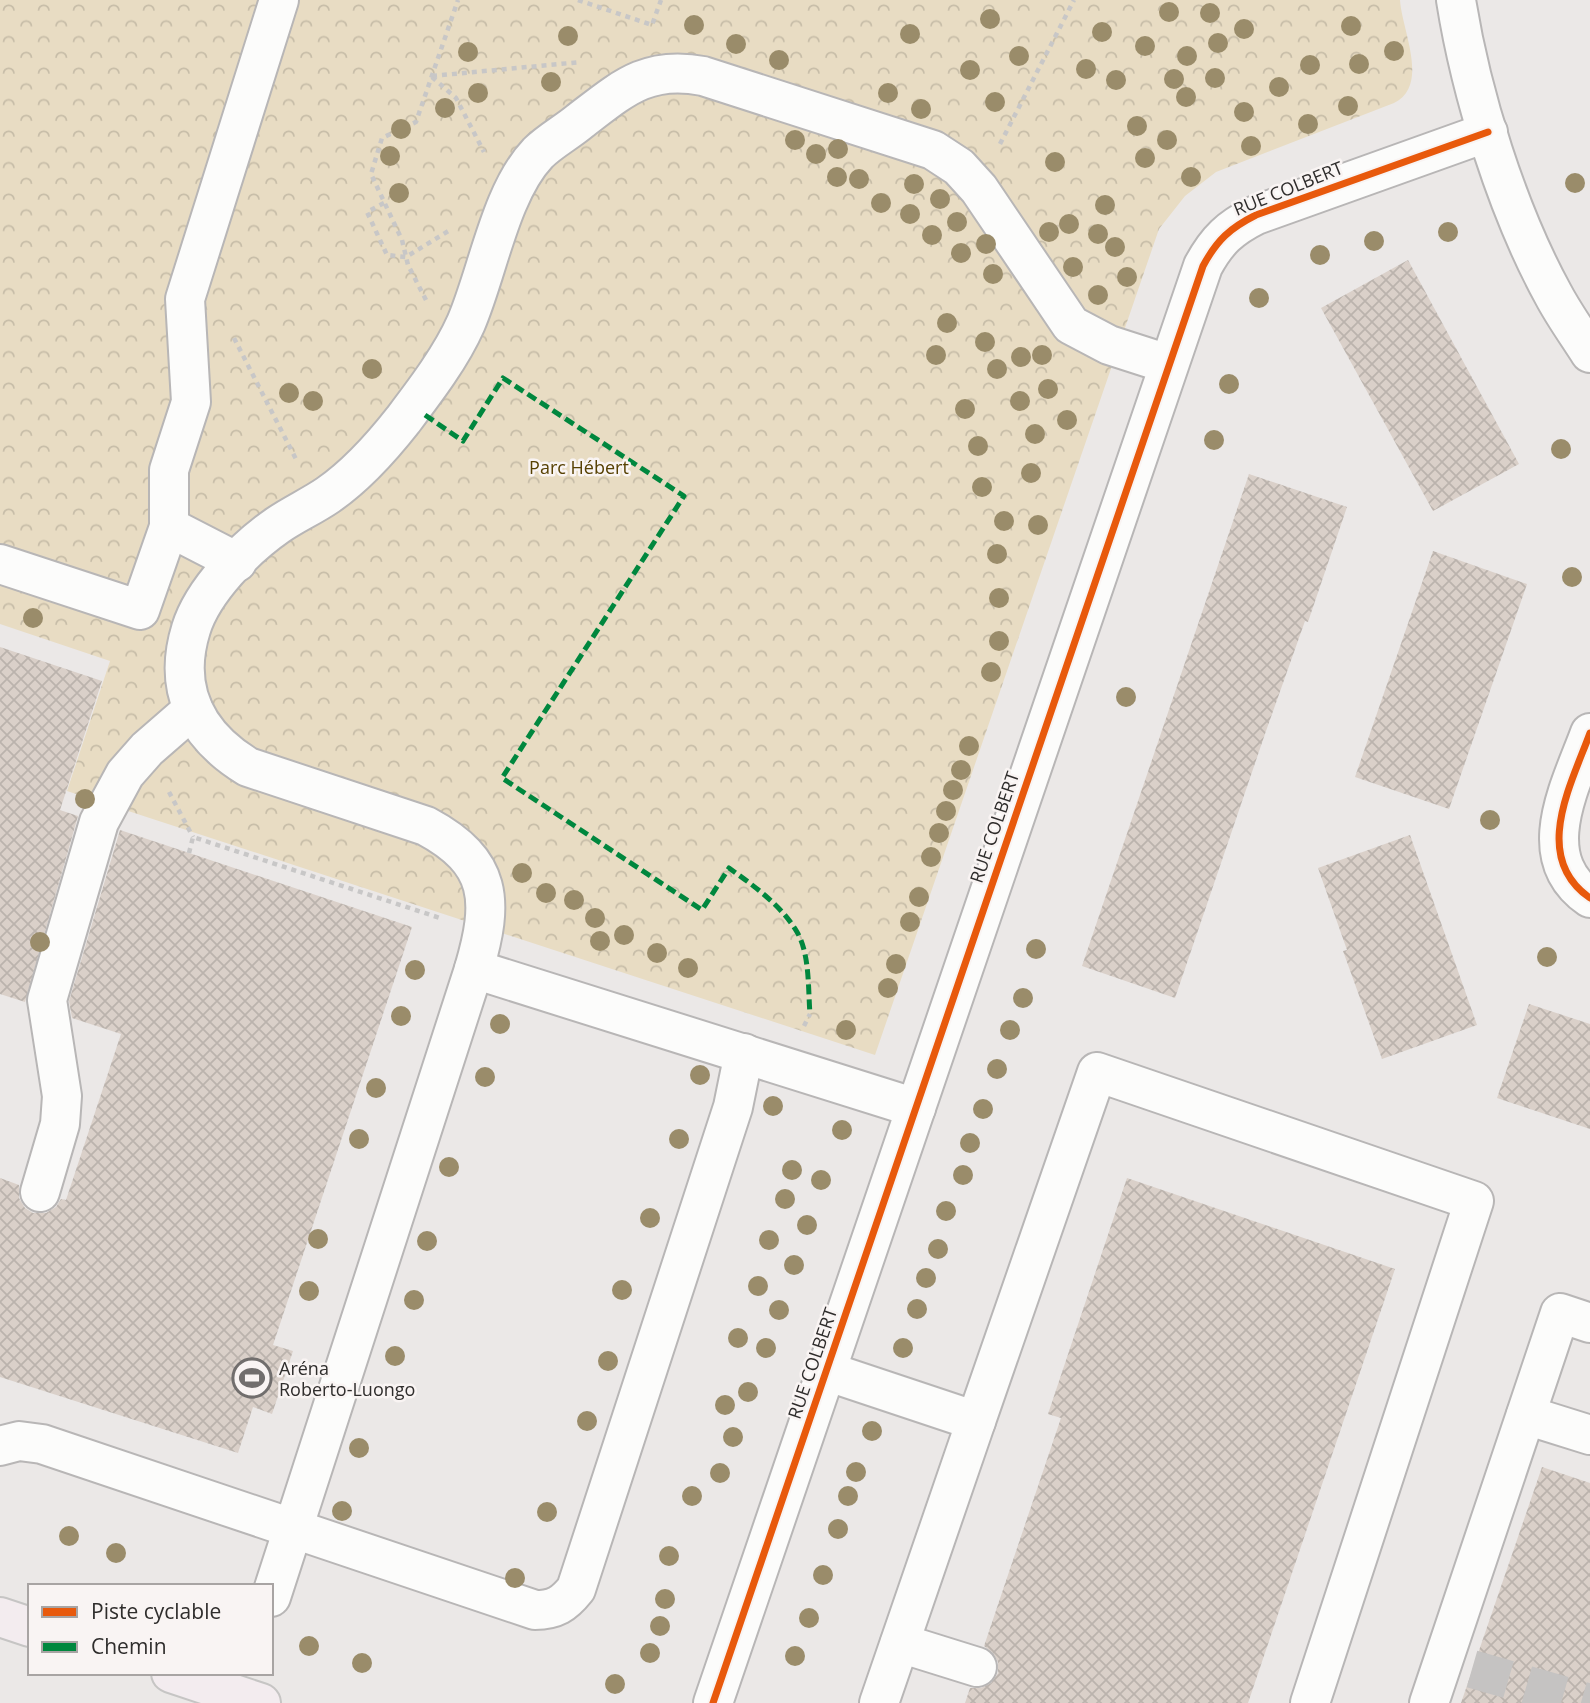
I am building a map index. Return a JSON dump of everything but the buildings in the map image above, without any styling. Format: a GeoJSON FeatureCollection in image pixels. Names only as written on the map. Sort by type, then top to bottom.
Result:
{"type":"FeatureCollection","features":[{"type":"Feature","properties":{"kind":"main road"},"geometry":{"type":"LineString","coordinates":[[0,1617],[28,1626]]}},
{"type":"Feature","properties":{"kind":"main road"},"geometry":{"type":"LineString","coordinates":[[181,1675],[248,1690]]}},
{"type":"Feature","properties":{"kind":"street"},"geometry":{"type":"LineString","coordinates":[[0,564],[140,610],[169,527],[169,470],[191,402],[185,299],[279,0]]}},
{"type":"Feature","properties":{"kind":"street"},"geometry":{"type":"LineString","coordinates":[[1456,0],[1461,32],[1488,132],[1514,206],[1552,294],[1590,353]]}},
{"type":"Feature","properties":{"kind":"street"},"geometry":{"type":"LineString","coordinates":[[273,1591],[474,969],[487,912],[477,870],[466,852],[426,826],[248,767],[226,754],[206,735],[193,709],[186,683],[185,650],[192,626],[208,597],[237,562],[277,526],[329,494],[361,468],[403,420],[465,325],[509,205],[524,173],[539,153],[624,87],[646,77],[672,72],[703,76],[933,150],[959,167],[979,189],[1071,324],[1109,345],[1168,364]]}},
{"type":"Feature","properties":{"kind":"street","name":"RUE COLBERT"},"geometry":{"type":"LineString","coordinates":[[713,1703],[1203,265],[1215,243],[1230,229],[1277,207],[1488,132]]}},
{"type":"Feature","properties":{"kind":"street"},"geometry":{"type":"LineString","coordinates":[[169,527],[237,562]]}},
{"type":"Feature","properties":{"kind":"street"},"geometry":{"type":"LineString","coordinates":[[40,1192],[60,1124],[62,1096],[47,1000],[99,822],[125,774],[147,749],[193,709]]}},
{"type":"Feature","properties":{"kind":"street"},"geometry":{"type":"LineString","coordinates":[[1590,733],[1560,814],[1557,836],[1569,879],[1590,898]]}},
{"type":"Feature","properties":{"kind":"street"},"geometry":{"type":"LineString","coordinates":[[474,969],[916,1108]]}},
{"type":"Feature","properties":{"kind":"street"},"geometry":{"type":"LineString","coordinates":[[0,1446],[19,1441],[42,1444],[535,1610],[551,1610],[565,1603],[576,1589],[701,1207],[733,1107],[744,1053]]}},
{"type":"Feature","properties":{"kind":"street"},"geometry":{"type":"LineString","coordinates":[[879,1703],[1097,1072],[1474,1201],[1310,1703]]}},
{"type":"Feature","properties":{"kind":"street"},"geometry":{"type":"LineString","coordinates":[[1429,1703],[1458,1663],[1526,1415],[1560,1313],[1590,1324]]}},
{"type":"Feature","properties":{"kind":"street"},"geometry":{"type":"LineString","coordinates":[[826,1371],[976,1421]]}},
{"type":"Feature","properties":{"kind":"street"},"geometry":{"type":"LineString","coordinates":[[1526,1415],[1590,1435]]}},
{"type":"Feature","properties":{"kind":"street"},"geometry":{"type":"LineString","coordinates":[[900,1643],[977,1667]]}},
{"type":"Feature","properties":{"kind":"path"},"geometry":{"type":"LineString","coordinates":[[430,306],[371,174],[375,153],[382,138],[416,122],[458,0]]}},
{"type":"Feature","properties":{"kind":"path"},"geometry":{"type":"LineString","coordinates":[[578,0],[652,25],[661,0]]}},
{"type":"Feature","properties":{"kind":"path"},"geometry":{"type":"LineString","coordinates":[[998,149],[1074,0]]}},
{"type":"Feature","properties":{"kind":"path"},"geometry":{"type":"LineString","coordinates":[[432,76],[591,61]]}},
{"type":"Feature","properties":{"kind":"path"},"geometry":{"type":"LineString","coordinates":[[432,76],[456,99],[481,146]]}},
{"type":"Feature","properties":{"kind":"path"},"geometry":{"type":"LineString","coordinates":[[384,203],[367,212],[387,255],[406,257],[446,232]]}},
{"type":"Feature","properties":{"kind":"path"},"geometry":{"type":"LineString","coordinates":[[233,335],[301,470]]}},
{"type":"Feature","properties":{"kind":"path"},"geometry":{"type":"LineString","coordinates":[[189,853],[193,837],[442,918]]}},
{"type":"Feature","properties":{"kind":"green space","name":"Parc Hébert"},"geometry":{"type":"Polygon","coordinates":[[[0,0],[1400,0],[1412,71],[1405,95],[1394,103],[1216,172],[1185,196],[1159,229],[875,1055],[67,791],[110,661],[0,624],[0,0]]]}},
{"type":"Feature","properties":{"kind":"tunnel"},"geometry":{"type":"LineString","coordinates":[[1472,1669],[1590,1703]]}},
{"type":"Feature","properties":{"kind":"marked path"},"geometry":{"type":"LineString","coordinates":[[425,415],[463,441],[503,378],[684,496],[502,778],[702,910],[729,868],[748,882],[783,913],[797,932],[808,972],[810,1014]]}},
{"type":"Feature","properties":{"kind":"cycle path"},"geometry":{"type":"LineString","coordinates":[[713,1703],[1203,266],[1225,236],[1256,215],[1488,132]]}},
{"type":"Feature","properties":{"kind":"cycle path"},"geometry":{"type":"LineString","coordinates":[[1590,733],[1566,797],[1559,841],[1562,862],[1572,881],[1590,898]]}},
{"type":"Feature","properties":{"kind":"place","name":"Aréna Roberto-Luongo"},"geometry":{"type":"Point","coordinates":[252,1378]}}]}
